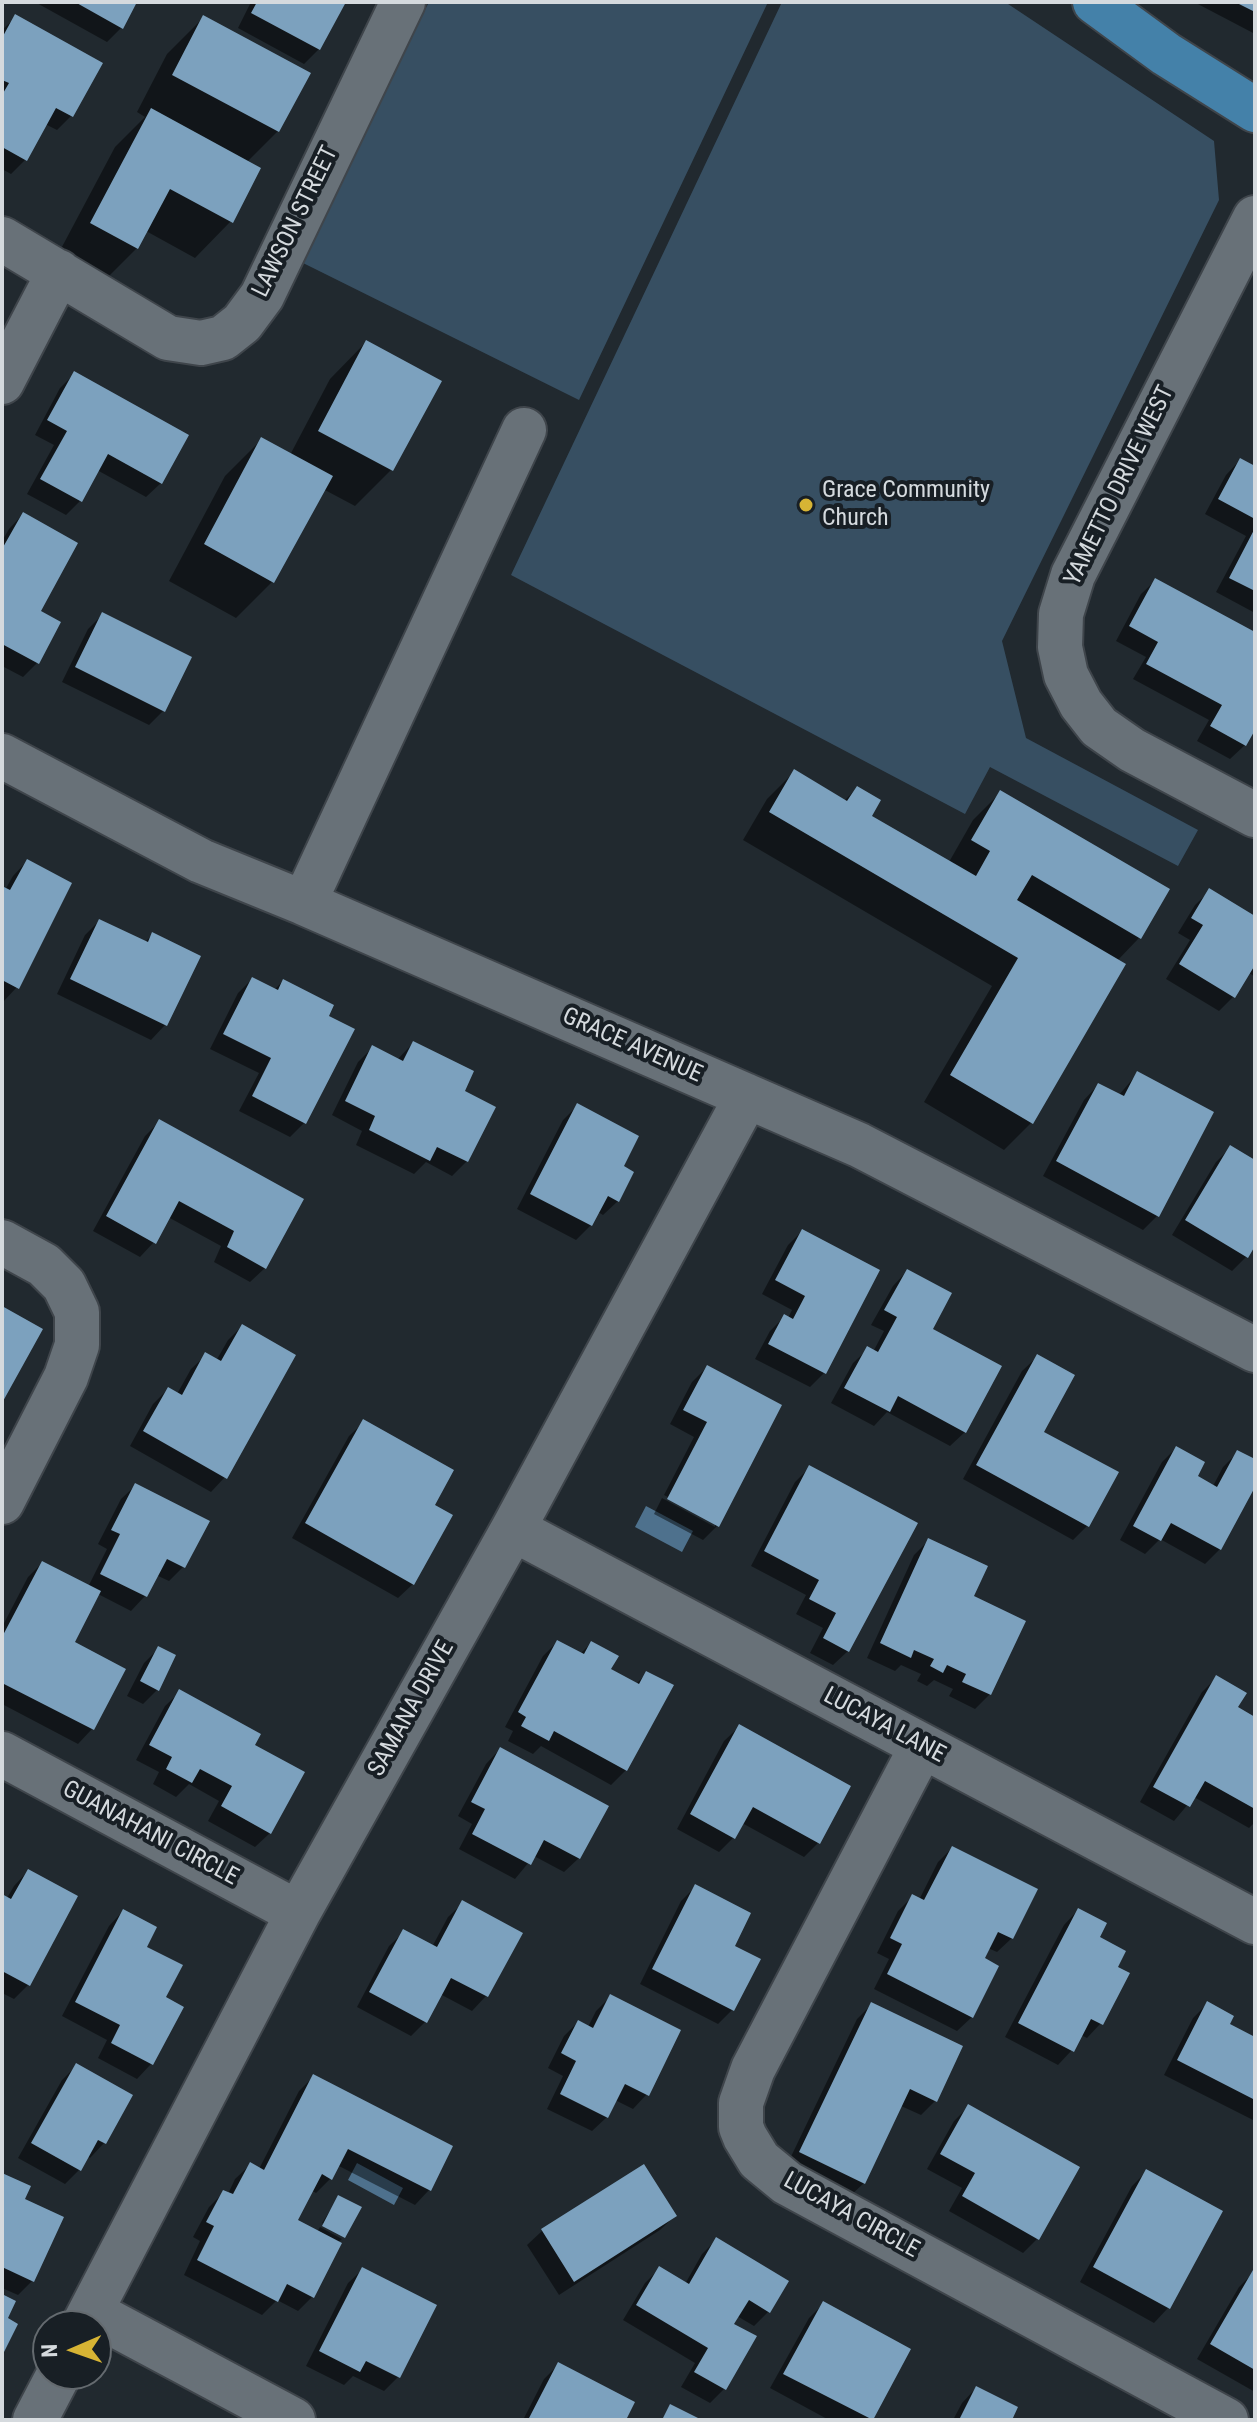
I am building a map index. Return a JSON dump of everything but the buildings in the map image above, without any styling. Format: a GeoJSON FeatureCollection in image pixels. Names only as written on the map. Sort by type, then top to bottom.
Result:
{"type":"FeatureCollection","features":[{"type":"Feature","properties":{"kind":"main road"},"geometry":{"type":"LineString","coordinates":[[1095,2],[1166,54],[1255,110]]}},
{"type":"Feature","properties":{"kind":"street","name":"LAWSON STREET"},"geometry":{"type":"LineString","coordinates":[[2,239],[168,338],[201,343],[223,338],[242,323],[262,296],[403,2]]}},
{"type":"Feature","properties":{"kind":"street","name":"YAMETTO DRIVE WEST"},"geometry":{"type":"LineString","coordinates":[[1255,218],[1073,575],[1061,614],[1060,647],[1066,675],[1081,704],[1099,727],[1132,750],[1255,815]]}},
{"type":"Feature","properties":{"kind":"street"},"geometry":{"type":"LineString","coordinates":[[2,382],[59,272]]}},
{"type":"Feature","properties":{"kind":"street"},"geometry":{"type":"LineString","coordinates":[[304,903],[524,430]]}},
{"type":"Feature","properties":{"kind":"street","name":"GRACE AVENUE"},"geometry":{"type":"LineString","coordinates":[[2,756],[201,861],[859,1145],[1255,1350]]}},
{"type":"Feature","properties":{"kind":"street","name":"SAMANA DRIVE"},"geometry":{"type":"LineString","coordinates":[[92,2310],[298,1913],[513,1529],[747,1096]]}},
{"type":"Feature","properties":{"kind":"street"},"geometry":{"type":"LineString","coordinates":[[2,1242],[44,1265],[64,1285],[77,1312],[77,1345],[66,1377],[2,1502]]}},
{"type":"Feature","properties":{"kind":"street","name":"LUCAYA LANE"},"geometry":{"type":"LineString","coordinates":[[513,1529],[1255,1922]]}},
{"type":"Feature","properties":{"kind":"street","name":"LUCAYA CIRCLE"},"geometry":{"type":"LineString","coordinates":[[922,1746],[753,2069],[741,2103],[741,2127],[745,2137],[759,2160],[787,2183],[1226,2420]]}},
{"type":"Feature","properties":{"kind":"street","name":"GUANAHANI CIRCLE"},"geometry":{"type":"LineString","coordinates":[[2,1754],[298,1913]]}},
{"type":"Feature","properties":{"kind":"street"},"geometry":{"type":"LineString","coordinates":[[112,2331],[293,2420]]}},
{"type":"Feature","properties":{"kind":"street"},"geometry":{"type":"LineString","coordinates":[[35,2420],[51,2390]]}},
{"type":"Feature","properties":{"kind":"shaded area"},"geometry":{"type":"Polygon","coordinates":[[[429,2],[768,2],[579,400],[299,261],[429,2]]]}},
{"type":"Feature","properties":{"kind":"shaded area"},"geometry":{"type":"Polygon","coordinates":[[[782,2],[1005,2],[1214,141],[1219,200],[1002,641],[1026,738],[1198,830],[1178,866],[990,767],[965,814],[511,575],[782,2]]]}},
{"type":"Feature","properties":{"kind":"shaded area"},"geometry":{"type":"Polygon","coordinates":[[[646,1506],[693,1531],[682,1552],[635,1527],[646,1506]]]}},
{"type":"Feature","properties":{"kind":"shaded area"},"geometry":{"type":"Polygon","coordinates":[[[357,2163],[403,2188],[394,2205],[348,2180],[357,2163]]]}},
{"type":"Feature","properties":{"kind":"place","name":"Grace Community Church"},"geometry":{"type":"Point","coordinates":[806,505]}}]}
